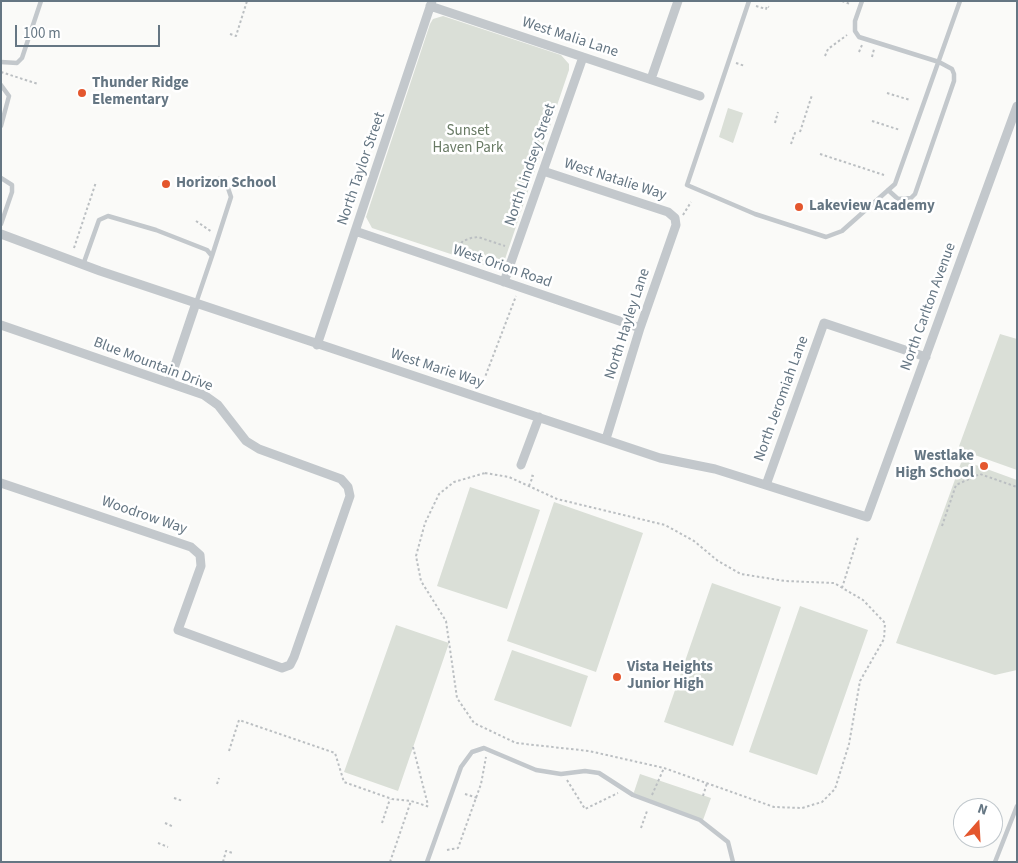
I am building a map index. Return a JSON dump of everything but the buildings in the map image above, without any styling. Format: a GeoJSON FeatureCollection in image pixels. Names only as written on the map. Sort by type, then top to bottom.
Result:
{"type":"FeatureCollection","features":[{"type":"Feature","properties":{"kind":"street"},"geometry":{"type":"LineString","coordinates":[[651,79],[678,1]]}},
{"type":"Feature","properties":{"kind":"street","name":"West Malia Lane"},"geometry":{"type":"LineString","coordinates":[[431,4],[700,96]]}},
{"type":"Feature","properties":{"kind":"street","name":"North Taylor Street"},"geometry":{"type":"LineString","coordinates":[[317,345],[431,4]]}},
{"type":"Feature","properties":{"kind":"street","name":"North Lindsey Street"},"geometry":{"type":"LineString","coordinates":[[504,282],[583,57]]}},
{"type":"Feature","properties":{"kind":"street","name":"North Carlton Avenue"},"geometry":{"type":"LineString","coordinates":[[868,517],[1017,106]]}},
{"type":"Feature","properties":{"kind":"street","name":"West Natalie Way"},"geometry":{"type":"LineString","coordinates":[[543,171],[679,217]]}},
{"type":"Feature","properties":{"kind":"street","name":"North Hayley Lane"},"geometry":{"type":"LineString","coordinates":[[606,439],[640,328],[679,217]]}},
{"type":"Feature","properties":{"kind":"street","name":"West Orion Road"},"geometry":{"type":"LineString","coordinates":[[355,231],[640,328]]}},
{"type":"Feature","properties":{"kind":"street","name":"West Marie Way"},"geometry":{"type":"LineString","coordinates":[[1,234],[83,265],[317,345],[660,458],[706,467],[868,517]]}},
{"type":"Feature","properties":{"kind":"street"},"geometry":{"type":"LineString","coordinates":[[169,383],[196,303]]}},
{"type":"Feature","properties":{"kind":"street","name":"North Jeromiah Lane"},"geometry":{"type":"LineString","coordinates":[[766,485],[824,322],[926,357]]}},
{"type":"Feature","properties":{"kind":"street","name":"Blue Mountain Drive"},"geometry":{"type":"LineString","coordinates":[[1,326],[204,395],[218,405],[246,441],[259,450],[341,479],[348,487],[350,496],[294,657],[287,666],[282,668],[178,630]]}},
{"type":"Feature","properties":{"kind":"street"},"geometry":{"type":"LineString","coordinates":[[521,465],[539,417]]}},
{"type":"Feature","properties":{"kind":"street","name":"Woodrow Way"},"geometry":{"type":"LineString","coordinates":[[1,483],[191,547],[200,555],[202,566],[178,630]]}},
{"type":"Feature","properties":{"kind":"lane"},"geometry":{"type":"LineString","coordinates":[[1,62],[17,63],[22,58],[41,1]]}},
{"type":"Feature","properties":{"kind":"lane"},"geometry":{"type":"LineString","coordinates":[[862,1],[854,21],[855,31],[860,37],[939,62],[952,69],[954,81],[915,194],[911,198],[898,199],[888,190]]}},
{"type":"Feature","properties":{"kind":"lane"},"geometry":{"type":"LineString","coordinates":[[751,3],[687,185],[755,214],[826,237],[842,231],[888,190],[899,177],[960,1]]}},
{"type":"Feature","properties":{"kind":"lane"},"geometry":{"type":"LineString","coordinates":[[1,84],[9,96],[1,126]]}},
{"type":"Feature","properties":{"kind":"lane"},"geometry":{"type":"LineString","coordinates":[[1,178],[12,185],[12,192],[1,224]]}},
{"type":"Feature","properties":{"kind":"lane"},"geometry":{"type":"LineString","coordinates":[[196,303],[231,197],[228,188],[219,179]]}},
{"type":"Feature","properties":{"kind":"lane"},"geometry":{"type":"LineString","coordinates":[[83,265],[99,220],[108,216],[184,241],[207,250],[212,256]]}},
{"type":"Feature","properties":{"kind":"lane"},"geometry":{"type":"LineString","coordinates":[[427,862],[461,767],[472,752],[484,748],[536,770],[563,774],[585,771],[599,773],[625,790],[650,802],[700,820],[728,842],[733,862]]}},
{"type":"Feature","properties":{"kind":"lane"},"geometry":{"type":"LineString","coordinates":[[995,862],[1017,806]]}},
{"type":"Feature","properties":{"kind":"path"},"geometry":{"type":"LineString","coordinates":[[230,34],[236,36],[247,1]]}},
{"type":"Feature","properties":{"kind":"path"},"geometry":{"type":"LineString","coordinates":[[842,1],[850,4]]}},
{"type":"Feature","properties":{"kind":"path"},"geometry":{"type":"LineString","coordinates":[[751,3],[766,10],[767,6],[769,7]]}},
{"type":"Feature","properties":{"kind":"path"},"geometry":{"type":"LineString","coordinates":[[825,56],[828,49],[847,35]]}},
{"type":"Feature","properties":{"kind":"path"},"geometry":{"type":"LineString","coordinates":[[734,62],[745,66]]}},
{"type":"Feature","properties":{"kind":"path"},"geometry":{"type":"LineString","coordinates":[[1,72],[38,84]]}},
{"type":"Feature","properties":{"kind":"path"},"geometry":{"type":"LineString","coordinates":[[887,93],[910,100]]}},
{"type":"Feature","properties":{"kind":"path"},"geometry":{"type":"LineString","coordinates":[[800,132],[812,95]]}},
{"type":"Feature","properties":{"kind":"path"},"geometry":{"type":"LineString","coordinates":[[774,123],[778,112]]}},
{"type":"Feature","properties":{"kind":"path"},"geometry":{"type":"LineString","coordinates":[[872,121],[900,130]]}},
{"type":"Feature","properties":{"kind":"path"},"geometry":{"type":"LineString","coordinates":[[791,144],[796,130]]}},
{"type":"Feature","properties":{"kind":"path"},"geometry":{"type":"LineString","coordinates":[[820,154],[884,175]]}},
{"type":"Feature","properties":{"kind":"path"},"geometry":{"type":"LineString","coordinates":[[74,248],[96,182]]}},
{"type":"Feature","properties":{"kind":"path"},"geometry":{"type":"LineString","coordinates":[[679,217],[691,202]]}},
{"type":"Feature","properties":{"kind":"path"},"geometry":{"type":"LineString","coordinates":[[196,221],[213,233]]}},
{"type":"Feature","properties":{"kind":"path"},"geometry":{"type":"LineString","coordinates":[[82,226],[89,228]]}},
{"type":"Feature","properties":{"kind":"path"},"geometry":{"type":"LineString","coordinates":[[455,250],[463,241],[471,238],[478,238],[504,246]]}},
{"type":"Feature","properties":{"kind":"path"},"geometry":{"type":"LineString","coordinates":[[482,385],[516,296]]}},
{"type":"Feature","properties":{"kind":"path"},"geometry":{"type":"LineString","coordinates":[[485,473],[509,477],[530,486],[557,499],[665,525],[694,542],[718,561],[741,574],[785,582],[834,583],[863,600],[885,623],[884,639],[860,681],[849,744],[834,789],[822,802],[802,808],[774,807],[664,768],[589,751],[516,743],[474,723],[457,698],[446,621],[421,581],[416,556],[425,523],[439,494],[454,482],[485,473]]}},
{"type":"Feature","properties":{"kind":"path"},"geometry":{"type":"LineString","coordinates":[[942,526],[956,485],[980,474],[1017,487]]}},
{"type":"Feature","properties":{"kind":"path"},"geometry":{"type":"LineString","coordinates":[[530,475],[533,476],[530,486]]}},
{"type":"Feature","properties":{"kind":"path"},"geometry":{"type":"LineString","coordinates":[[842,588],[858,537]]}},
{"type":"Feature","properties":{"kind":"path"},"geometry":{"type":"LineString","coordinates":[[229,751],[239,720],[335,752],[344,782],[390,799],[411,801],[429,807],[413,747]]}},
{"type":"Feature","properties":{"kind":"path"},"geometry":{"type":"LineString","coordinates":[[447,850],[458,848],[481,784],[486,757]]}},
{"type":"Feature","properties":{"kind":"path"},"geometry":{"type":"LineString","coordinates":[[650,802],[664,768]]}},
{"type":"Feature","properties":{"kind":"path"},"geometry":{"type":"LineString","coordinates":[[563,774],[585,809],[625,790]]}},
{"type":"Feature","properties":{"kind":"path"},"geometry":{"type":"LineString","coordinates":[[217,784],[219,778]]}},
{"type":"Feature","properties":{"kind":"path"},"geometry":{"type":"LineString","coordinates":[[702,796],[707,783]]}},
{"type":"Feature","properties":{"kind":"path"},"geometry":{"type":"LineString","coordinates":[[465,794],[476,798]]}},
{"type":"Feature","properties":{"kind":"path"},"geometry":{"type":"LineString","coordinates":[[174,798],[183,801]]}},
{"type":"Feature","properties":{"kind":"path"},"geometry":{"type":"LineString","coordinates":[[382,823],[390,799]]}},
{"type":"Feature","properties":{"kind":"path"},"geometry":{"type":"LineString","coordinates":[[390,862],[411,801]]}},
{"type":"Feature","properties":{"kind":"path"},"geometry":{"type":"LineString","coordinates":[[641,828],[647,811]]}},
{"type":"Feature","properties":{"kind":"path"},"geometry":{"type":"LineString","coordinates":[[165,823],[174,827]]}},
{"type":"Feature","properties":{"kind":"path"},"geometry":{"type":"LineString","coordinates":[[158,843],[168,847]]}},
{"type":"Feature","properties":{"kind":"path"},"geometry":{"type":"LineString","coordinates":[[223,862],[226,851],[233,853]]}},
{"type":"Feature","properties":{"kind":"green space","name":"Sunset Haven Park"},"geometry":{"type":"Polygon","coordinates":[[[443,16],[561,55],[569,64],[569,70],[504,262],[496,269],[372,228],[366,217],[430,24],[433,19],[443,16]]]}},
{"type":"Feature","properties":{"kind":"green space"},"geometry":{"type":"Polygon","coordinates":[[[728,108],[743,113],[733,143],[719,137],[728,108]]]}},
{"type":"Feature","properties":{"kind":"green space"},"geometry":{"type":"Polygon","coordinates":[[[1000,334],[1017,339],[1017,470],[958,449],[1000,334]]]}},
{"type":"Feature","properties":{"kind":"green space"},"geometry":{"type":"Polygon","coordinates":[[[962,460],[1017,480],[1017,670],[995,675],[896,643],[962,460]]]}},
{"type":"Feature","properties":{"kind":"green space"},"geometry":{"type":"Polygon","coordinates":[[[470,487],[540,510],[507,609],[437,586],[470,487]]]}},
{"type":"Feature","properties":{"kind":"green space"},"geometry":{"type":"Polygon","coordinates":[[[554,502],[643,533],[596,672],[507,641],[554,502]]]}},
{"type":"Feature","properties":{"kind":"green space"},"geometry":{"type":"Polygon","coordinates":[[[712,583],[781,607],[733,746],[664,722],[712,583]]]}},
{"type":"Feature","properties":{"kind":"green space"},"geometry":{"type":"Polygon","coordinates":[[[800,606],[868,630],[817,775],[749,752],[800,606]]]}},
{"type":"Feature","properties":{"kind":"green space"},"geometry":{"type":"Polygon","coordinates":[[[396,625],[449,643],[398,791],[344,772],[396,625]]]}},
{"type":"Feature","properties":{"kind":"green space"},"geometry":{"type":"Polygon","coordinates":[[[512,650],[588,676],[571,727],[494,700],[512,650]]]}},
{"type":"Feature","properties":{"kind":"green space"},"geometry":{"type":"Polygon","coordinates":[[[640,774],[711,798],[703,820],[633,795],[640,774]]]}},
{"type":"Feature","properties":{"kind":"place","name":"Thunder Ridge Elementary"},"geometry":{"type":"Point","coordinates":[82,93]}},
{"type":"Feature","properties":{"kind":"place","name":"Horizon School"},"geometry":{"type":"Point","coordinates":[166,184]}},
{"type":"Feature","properties":{"kind":"place","name":"Lakeview Academy"},"geometry":{"type":"Point","coordinates":[799,207]}},
{"type":"Feature","properties":{"kind":"place","name":"Westlake High School"},"geometry":{"type":"Point","coordinates":[984,466]}},
{"type":"Feature","properties":{"kind":"place","name":"Vista Heights Junior High"},"geometry":{"type":"Point","coordinates":[617,677]}}]}
